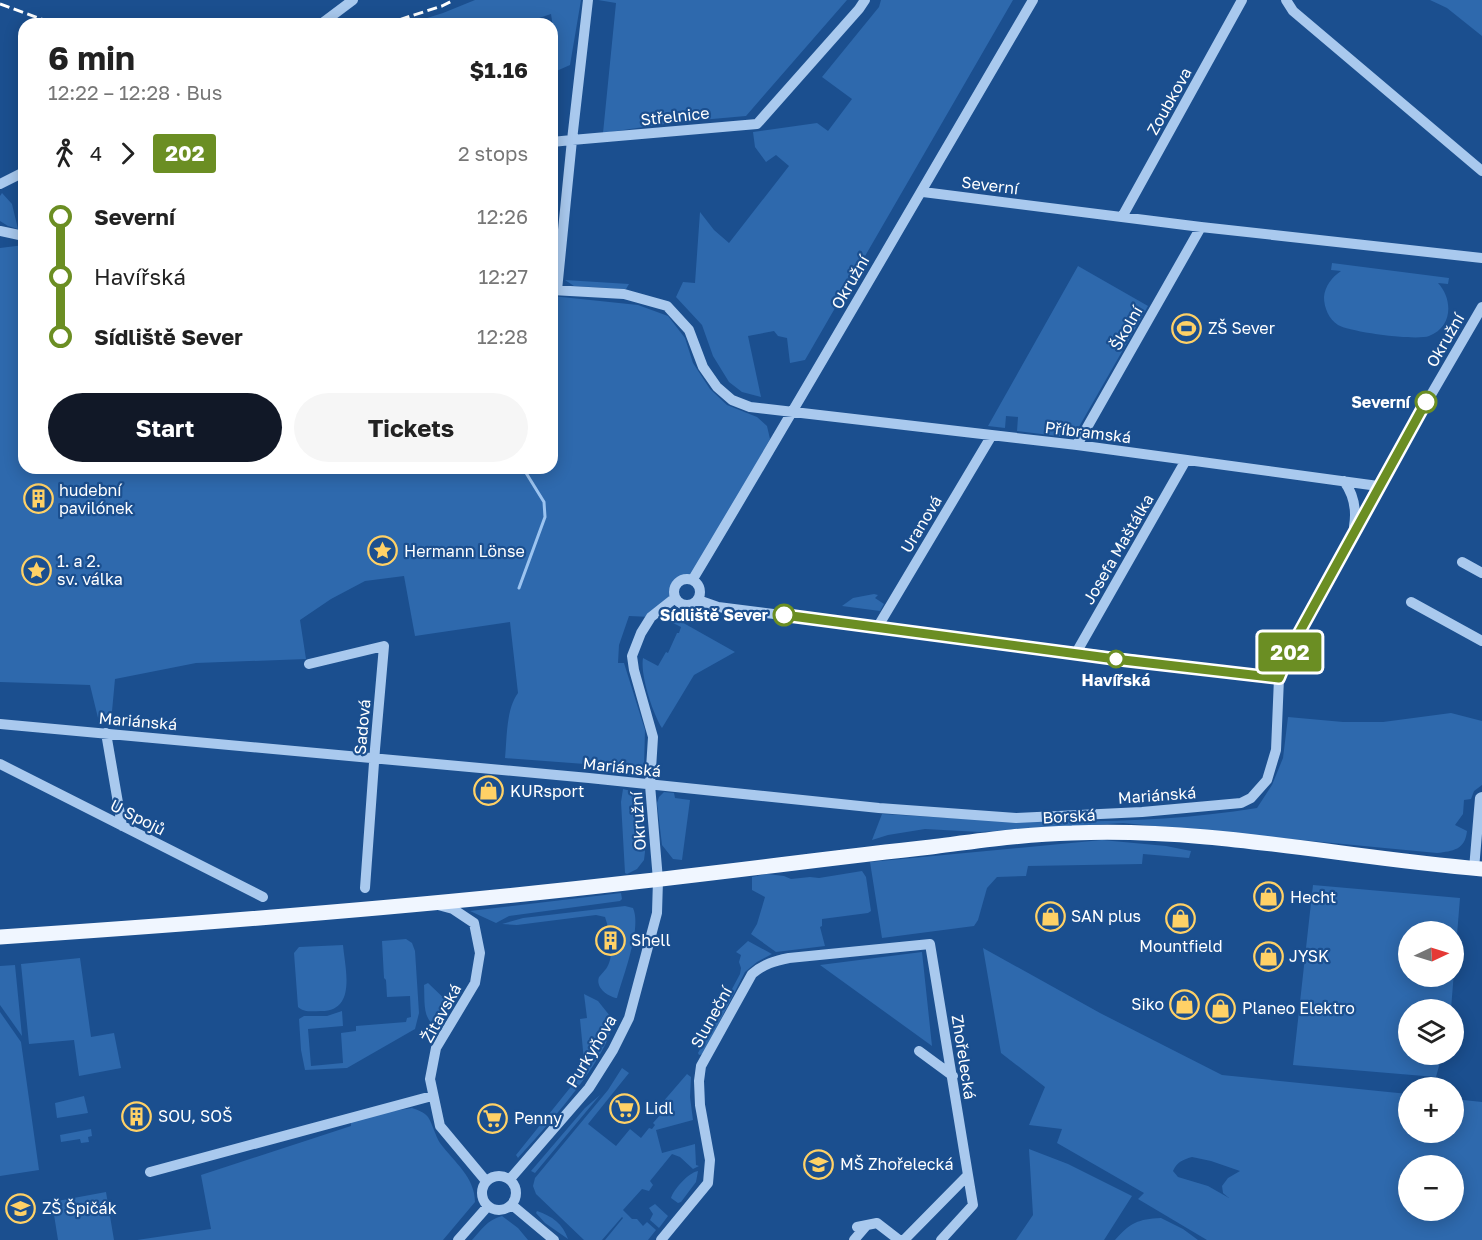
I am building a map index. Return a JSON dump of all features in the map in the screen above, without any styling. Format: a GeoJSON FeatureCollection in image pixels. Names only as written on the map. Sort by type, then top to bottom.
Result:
{"type":"FeatureCollection","features":[{"type":"Feature","properties":{"kind":"main road","name":"Borská"},"geometry":{"type":"LineString","coordinates":[[0,938],[435,904],[1071,832],[1228,839],[1478,869]]}},
{"type":"Feature","properties":{"kind":"street"},"geometry":{"type":"LineString","coordinates":[[329,18],[352,0]]}},
{"type":"Feature","properties":{"kind":"street"},"geometry":{"type":"LineString","coordinates":[[558,264],[588,0]]}},
{"type":"Feature","properties":{"kind":"street","name":"Střelnice"},"geometry":{"type":"LineString","coordinates":[[558,141],[757,124],[865,0]]}},
{"type":"Feature","properties":{"kind":"street","name":"Okružní"},"geometry":{"type":"LineString","coordinates":[[658,880],[650,785],[653,737],[632,656],[641,633],[651,617],[675,598],[674,589],[677,582],[685,578],[693,579],[794,412],[1033,0]]}},
{"type":"Feature","properties":{"kind":"street","name":"Zoubkova"},"geometry":{"type":"LineString","coordinates":[[1122,217],[1242,0]]}},
{"type":"Feature","properties":{"kind":"street"},"geometry":{"type":"LineString","coordinates":[[1286,0],[1293,11],[1482,171]]}},
{"type":"Feature","properties":{"kind":"street"},"geometry":{"type":"LineString","coordinates":[[0,184],[18,175]]}},
{"type":"Feature","properties":{"kind":"street","name":"Severní"},"geometry":{"type":"LineString","coordinates":[[923,192],[1201,227],[1482,258]]}},
{"type":"Feature","properties":{"kind":"street","name":"Školní"},"geometry":{"type":"LineString","coordinates":[[1077,445],[1201,227]]}},
{"type":"Feature","properties":{"kind":"street"},"geometry":{"type":"LineString","coordinates":[[0,231],[18,235]]}},
{"type":"Feature","properties":{"kind":"street","name":"Příbramská"},"geometry":{"type":"LineString","coordinates":[[558,290],[624,294],[667,306],[689,330],[703,367],[717,387],[732,400],[760,409],[1077,445],[1378,486]]}},
{"type":"Feature","properties":{"kind":"street","name":"Okružní"},"geometry":{"type":"LineString","coordinates":[[1241,803],[1251,798],[1267,780],[1276,750],[1279,678],[1294,642],[1378,486],[1482,307]]}},
{"type":"Feature","properties":{"kind":"street","name":"Uranová"},"geometry":{"type":"LineString","coordinates":[[877,628],[992,435]]}},
{"type":"Feature","properties":{"kind":"street","name":"Josefa Maštálka"},"geometry":{"type":"LineString","coordinates":[[1076,653],[1186,460]]}},
{"type":"Feature","properties":{"kind":"street"},"geometry":{"type":"LineString","coordinates":[[1344,481],[1352,493],[1357,513],[1353,533]]}},
{"type":"Feature","properties":{"kind":"street"},"geometry":{"type":"LineString","coordinates":[[1462,562],[1482,573]]}},
{"type":"Feature","properties":{"kind":"street"},"geometry":{"type":"LineString","coordinates":[[675,598],[683,605],[689,605],[698,600],[699,586],[693,579]]}},
{"type":"Feature","properties":{"kind":"street"},"geometry":{"type":"LineString","coordinates":[[698,600],[718,607],[1279,678]]}},
{"type":"Feature","properties":{"kind":"street"},"geometry":{"type":"LineString","coordinates":[[1411,602],[1482,641]]}},
{"type":"Feature","properties":{"kind":"street","name":"Sadová"},"geometry":{"type":"LineString","coordinates":[[309,664],[384,646],[365,888]]}},
{"type":"Feature","properties":{"kind":"street","name":"Mariánská"},"geometry":{"type":"LineString","coordinates":[[0,724],[879,808],[1016,818],[1142,812],[1241,803]]}},
{"type":"Feature","properties":{"kind":"street"},"geometry":{"type":"LineString","coordinates":[[106,734],[122,826]]}},
{"type":"Feature","properties":{"kind":"street","name":"U Spojů"},"geometry":{"type":"LineString","coordinates":[[0,764],[263,897]]}},
{"type":"Feature","properties":{"kind":"street"},"geometry":{"type":"LineString","coordinates":[[1478,869],[1480,798],[1482,797]]}},
{"type":"Feature","properties":{"kind":"street","name":"Purkyňova"},"geometry":{"type":"LineString","coordinates":[[510,1179],[589,1088],[613,1050],[628,1018],[648,948],[657,913],[658,880]]}},
{"type":"Feature","properties":{"kind":"street","name":"Žitavská"},"geometry":{"type":"LineString","coordinates":[[435,904],[453,909],[474,923],[480,954],[475,982],[436,1048],[430,1079],[432,1096],[440,1126],[486,1181]]}},
{"type":"Feature","properties":{"kind":"street","name":"Zhořelecká"},"geometry":{"type":"LineString","coordinates":[[930,944],[973,1205],[941,1240]]}},
{"type":"Feature","properties":{"kind":"street","name":"Sluneční"},"geometry":{"type":"LineString","coordinates":[[661,1240],[708,1183],[710,1160],[700,1105],[699,1080],[702,1066],[752,974],[773,961],[789,958],[930,944]]}},
{"type":"Feature","properties":{"kind":"street"},"geometry":{"type":"LineString","coordinates":[[919,1051],[953,1076]]}},
{"type":"Feature","properties":{"kind":"street"},"geometry":{"type":"LineString","coordinates":[[150,1172],[432,1096]]}},
{"type":"Feature","properties":{"kind":"street"},"geometry":{"type":"LineString","coordinates":[[499,1175],[510,1179],[516,1190],[512,1204],[500,1210],[488,1206],[482,1195],[482,1188],[486,1181],[499,1175]]}},
{"type":"Feature","properties":{"kind":"street"},"geometry":{"type":"LineString","coordinates":[[904,1240],[968,1175]]}},
{"type":"Feature","properties":{"kind":"street"},"geometry":{"type":"LineString","coordinates":[[512,1204],[554,1240]]}},
{"type":"Feature","properties":{"kind":"street"},"geometry":{"type":"LineString","coordinates":[[458,1240],[488,1206]]}},
{"type":"Feature","properties":{"kind":"street"},"geometry":{"type":"LineString","coordinates":[[854,1240],[862,1227],[877,1223],[899,1240]]}},
{"type":"Feature","properties":{"kind":"shaded area"},"geometry":{"type":"Polygon","coordinates":[[[475,0],[581,0],[570,65],[558,70],[558,18],[552,18],[551,14],[539,18],[427,18],[475,0]]]}},
{"type":"Feature","properties":{"kind":"shaded area"},"geometry":{"type":"Polygon","coordinates":[[[598,0],[847,0],[746,116],[678,122],[603,133],[616,3],[598,0]]]}},
{"type":"Feature","properties":{"kind":"shaded area"},"geometry":{"type":"Polygon","coordinates":[[[881,0],[1013,0],[805,360],[790,363],[787,338],[778,336],[774,331],[748,336],[761,397],[742,392],[729,382],[713,356],[702,325],[676,297],[683,282],[695,283],[700,212],[714,230],[729,243],[789,166],[776,155],[766,162],[755,147],[753,132],[817,123],[828,131],[852,99],[822,77],[879,7],[881,0]]]}},
{"type":"Feature","properties":{"kind":"shaded area"},"geometry":{"type":"Polygon","coordinates":[[[1430,0],[1482,0],[1482,36],[1447,8],[1430,0]]]}},
{"type":"Feature","properties":{"kind":"shaded area"},"geometry":{"type":"Polygon","coordinates":[[[2,193],[12,204],[18,229],[0,221],[2,193]]]}},
{"type":"Feature","properties":{"kind":"shaded area"},"geometry":{"type":"Polygon","coordinates":[[[18,246],[18,474],[558,474],[558,297],[638,305],[668,316],[685,338],[693,363],[710,389],[727,405],[757,417],[767,426],[770,439],[693,579],[678,582],[675,598],[651,617],[629,616],[619,645],[618,663],[624,663],[645,730],[644,767],[634,776],[601,772],[585,764],[505,758],[509,715],[518,693],[510,622],[415,636],[404,576],[365,581],[331,599],[300,620],[306,659],[196,663],[115,679],[111,722],[99,722],[90,685],[0,682],[0,248],[18,246]]]}},
{"type":"Feature","properties":{"kind":"shaded area"},"geometry":{"type":"Polygon","coordinates":[[[1332,263],[1449,278],[1448,284],[1438,283],[1448,304],[1443,326],[1429,336],[1411,337],[1383,335],[1338,325],[1330,316],[1324,301],[1327,286],[1341,271],[1331,270],[1332,263]]]}},
{"type":"Feature","properties":{"kind":"shaded area"},"geometry":{"type":"Polygon","coordinates":[[[1078,266],[1148,306],[1076,432],[1065,437],[1017,431],[1018,417],[1006,416],[1005,428],[988,426],[1078,266]]]}},
{"type":"Feature","properties":{"kind":"shaded area"},"geometry":{"type":"Polygon","coordinates":[[[565,280],[629,284],[626,289],[574,286],[565,280]]]}},
{"type":"Feature","properties":{"kind":"shaded area"},"geometry":{"type":"Polygon","coordinates":[[[878,595],[875,598],[884,604],[880,611],[842,606],[853,598],[878,595]]]}},
{"type":"Feature","properties":{"kind":"shaded area"},"geometry":{"type":"Polygon","coordinates":[[[671,616],[735,652],[694,675],[662,728],[648,694],[643,674],[643,658],[658,666],[666,652],[668,653],[681,627],[665,619],[671,616]]]}},
{"type":"Feature","properties":{"kind":"shaded area"},"geometry":{"type":"Polygon","coordinates":[[[1451,713],[1482,721],[1482,785],[1474,791],[1471,799],[1464,800],[1463,814],[1455,825],[1467,831],[1464,842],[1461,846],[1448,851],[1437,853],[1123,823],[980,832],[925,829],[872,840],[882,814],[1070,822],[1164,818],[1257,808],[1272,785],[1283,758],[1288,717],[1343,722],[1383,722],[1451,713]]]}},
{"type":"Feature","properties":{"kind":"shaded area"},"geometry":{"type":"Polygon","coordinates":[[[623,789],[631,791],[642,810],[645,852],[644,860],[637,869],[627,874],[625,873],[621,802],[623,789]]]}},
{"type":"Feature","properties":{"kind":"shaded area"},"geometry":{"type":"Polygon","coordinates":[[[664,792],[674,793],[675,798],[690,800],[682,860],[673,859],[662,845],[657,803],[664,792]]]}},
{"type":"Feature","properties":{"kind":"shaded area"},"geometry":{"type":"Polygon","coordinates":[[[1102,840],[1166,846],[1191,851],[1189,858],[1143,854],[1142,864],[1028,866],[1026,876],[997,877],[987,888],[978,920],[974,926],[882,938],[870,862],[1102,840]]]}},
{"type":"Feature","properties":{"kind":"shaded area"},"geometry":{"type":"Polygon","coordinates":[[[862,871],[866,877],[871,911],[822,919],[820,927],[825,946],[776,952],[751,934],[757,924],[765,897],[752,890],[752,877],[767,874],[791,879],[819,878],[862,871]]]}},
{"type":"Feature","properties":{"kind":"shaded area"},"geometry":{"type":"Polygon","coordinates":[[[1313,885],[1460,898],[1458,921],[1398,921],[1398,987],[1453,987],[1452,999],[1398,999],[1398,1065],[1439,1065],[1436,1077],[1293,1065],[1313,885]]]}},
{"type":"Feature","properties":{"kind":"shaded area"},"geometry":{"type":"Polygon","coordinates":[[[621,893],[620,901],[509,916],[496,923],[470,911],[621,893]]]}},
{"type":"Feature","properties":{"kind":"shaded area"},"geometry":{"type":"Polygon","coordinates":[[[625,906],[633,908],[635,927],[631,952],[617,998],[604,991],[598,981],[606,969],[611,950],[617,949],[615,930],[609,930],[605,917],[596,915],[517,925],[502,924],[523,918],[625,906]]]}},
{"type":"Feature","properties":{"kind":"shaded area"},"geometry":{"type":"Polygon","coordinates":[[[406,939],[412,943],[415,951],[419,1013],[415,1029],[347,1068],[305,1070],[299,1019],[304,1016],[327,1016],[342,1011],[343,1026],[308,1029],[311,1066],[343,1063],[341,1033],[356,1031],[356,1026],[406,1022],[407,1018],[411,1017],[410,996],[387,997],[384,978],[382,941],[406,939]]]}},
{"type":"Feature","properties":{"kind":"shaded area"},"geometry":{"type":"Polygon","coordinates":[[[748,941],[772,954],[745,972],[703,1054],[699,1055],[740,974],[741,955],[736,952],[748,941]]]}},
{"type":"Feature","properties":{"kind":"shaded area"},"geometry":{"type":"Polygon","coordinates":[[[343,945],[346,987],[340,1004],[332,1009],[321,1011],[303,1010],[298,1007],[294,953],[299,947],[343,945]]]}},
{"type":"Feature","properties":{"kind":"shaded area"},"geometry":{"type":"Polygon","coordinates":[[[983,948],[1100,1013],[1222,1075],[1398,1093],[1398,1143],[1464,1143],[1464,1100],[1482,1102],[1482,1240],[1207,1240],[1138,1199],[1144,1193],[1057,1143],[1062,1129],[1029,1125],[1045,1087],[1001,1053],[983,948]],[[1192,1157],[1176,1165],[1173,1171],[1178,1177],[1208,1186],[1229,1198],[1223,1193],[1222,1186],[1228,1178],[1240,1171],[1192,1157]]]}},
{"type":"Feature","properties":{"kind":"shaded area"},"geometry":{"type":"Polygon","coordinates":[[[922,952],[932,1046],[820,965],[922,952]]]}},
{"type":"Feature","properties":{"kind":"shaded area"},"geometry":{"type":"Polygon","coordinates":[[[80,958],[91,1037],[114,1033],[121,1068],[79,1076],[74,1040],[29,1044],[21,964],[80,958]]]}},
{"type":"Feature","properties":{"kind":"shaded area"},"geometry":{"type":"Polygon","coordinates":[[[15,965],[22,1036],[0,1005],[0,966],[15,965]]]}},
{"type":"Feature","properties":{"kind":"shaded area"},"geometry":{"type":"Polygon","coordinates":[[[428,983],[451,1005],[448,1014],[437,1027],[429,1020],[425,1009],[424,985],[428,983]]]}},
{"type":"Feature","properties":{"kind":"shaded area"},"geometry":{"type":"Polygon","coordinates":[[[584,994],[598,1001],[610,1016],[589,1058],[584,1061],[580,1019],[587,1018],[584,994]]]}},
{"type":"Feature","properties":{"kind":"shaded area"},"geometry":{"type":"Polygon","coordinates":[[[0,1012],[21,1042],[39,1170],[0,1176],[0,1012]]]}},
{"type":"Feature","properties":{"kind":"shaded area"},"geometry":{"type":"Polygon","coordinates":[[[611,1021],[609,1035],[602,1052],[574,1092],[518,1158],[516,1155],[590,1063],[611,1021]]]}},
{"type":"Feature","properties":{"kind":"shaded area"},"geometry":{"type":"Polygon","coordinates":[[[622,1068],[629,1073],[588,1124],[616,1146],[630,1129],[641,1138],[649,1128],[652,1129],[655,1125],[653,1123],[661,1114],[662,1103],[687,1074],[691,1077],[690,1097],[693,1120],[656,1130],[662,1153],[695,1144],[696,1165],[699,1166],[693,1169],[680,1157],[672,1154],[650,1181],[653,1185],[649,1191],[642,1189],[623,1210],[643,1226],[647,1222],[656,1230],[648,1240],[605,1240],[622,1217],[602,1240],[584,1240],[536,1194],[533,1186],[535,1178],[608,1090],[622,1068]]]}},
{"type":"Feature","properties":{"kind":"shaded area"},"geometry":{"type":"Polygon","coordinates":[[[600,1095],[535,1173],[531,1171],[585,1108],[600,1095]]]}},
{"type":"Feature","properties":{"kind":"shaded area"},"geometry":{"type":"Polygon","coordinates":[[[84,1096],[88,1113],[57,1118],[55,1103],[84,1096]]]}},
{"type":"Feature","properties":{"kind":"shaded area"},"geometry":{"type":"Polygon","coordinates":[[[412,1108],[423,1112],[428,1117],[440,1143],[468,1177],[474,1193],[475,1202],[443,1240],[137,1240],[211,1229],[201,1175],[351,1126],[351,1118],[412,1108]]]}},
{"type":"Feature","properties":{"kind":"shaded area"},"geometry":{"type":"Polygon","coordinates":[[[91,1129],[92,1136],[88,1137],[89,1142],[81,1143],[80,1139],[61,1142],[60,1135],[91,1129]]]}},
{"type":"Feature","properties":{"kind":"shaded area"},"geometry":{"type":"Polygon","coordinates":[[[1029,1149],[1068,1164],[1132,1196],[1104,1240],[1016,1240],[1033,1215],[1029,1149]]]}},
{"type":"Feature","properties":{"kind":"shaded area"},"geometry":{"type":"Polygon","coordinates":[[[698,1171],[696,1182],[681,1202],[678,1203],[671,1198],[682,1182],[698,1171]]]}},
{"type":"Feature","properties":{"kind":"shaded area"},"geometry":{"type":"Polygon","coordinates":[[[106,1192],[114,1240],[58,1240],[52,1202],[106,1192]]]}},
{"type":"Feature","properties":{"kind":"shaded area"},"geometry":{"type":"Polygon","coordinates":[[[655,1204],[668,1216],[659,1228],[650,1220],[653,1214],[649,1208],[655,1204]]]}},
{"type":"Feature","properties":{"kind":"shaded area"},"geometry":{"type":"Polygon","coordinates":[[[537,1211],[556,1221],[568,1239],[545,1223],[536,1213],[537,1211]]]}},
{"type":"Feature","properties":{"kind":"shaded area"},"geometry":{"type":"Polygon","coordinates":[[[502,1216],[518,1228],[528,1240],[472,1240],[489,1222],[502,1216]]]}},
{"type":"Feature","properties":{"kind":"shaded area"},"geometry":{"type":"Polygon","coordinates":[[[1161,1218],[1198,1240],[1115,1240],[1135,1223],[1146,1219],[1161,1218]]]}},
{"type":"Feature","properties":{"kind":"waterway"},"geometry":{"type":"LineString","coordinates":[[519,588],[545,517],[544,502],[527,474]]}},
{"type":"Feature","properties":{"kind":"railway"},"geometry":{"type":"LineString","coordinates":[[405,18],[454,0]]}},
{"type":"Feature","properties":{"kind":"railway"},"geometry":{"type":"LineString","coordinates":[[0,4],[38,18]]}},
{"type":"Feature","properties":{"kind":"bus line","name":"202"},"geometry":{"type":"LineString","coordinates":[[784,615],[1123,660],[1279,678],[1294,642],[1426,402]]}},
{"type":"Feature","properties":{"kind":"place","name":"ZŠ Sever"},"geometry":{"type":"Point","coordinates":[1187,328]}},
{"type":"Feature","properties":{"kind":"place","name":"Severní"},"geometry":{"type":"Point","coordinates":[1426,402]}},
{"type":"Feature","properties":{"kind":"place","name":"hudební pavilónek"},"geometry":{"type":"Point","coordinates":[38,499]}},
{"type":"Feature","properties":{"kind":"place","name":"Hermann Lönse"},"geometry":{"type":"Point","coordinates":[383,551]}},
{"type":"Feature","properties":{"kind":"place","name":"1. a 2. sv. válka"},"geometry":{"type":"Point","coordinates":[36,570]}},
{"type":"Feature","properties":{"kind":"place","name":"Sídliště Sever"},"geometry":{"type":"Point","coordinates":[784,615]}},
{"type":"Feature","properties":{"kind":"place","name":"Havířská"},"geometry":{"type":"Point","coordinates":[1116,659]}},
{"type":"Feature","properties":{"kind":"place","name":"KURsport"},"geometry":{"type":"Point","coordinates":[489,791]}},
{"type":"Feature","properties":{"kind":"place","name":"Hecht"},"geometry":{"type":"Point","coordinates":[1269,897]}},
{"type":"Feature","properties":{"kind":"place","name":"SAN plus"},"geometry":{"type":"Point","coordinates":[1050,916]}},
{"type":"Feature","properties":{"kind":"place","name":"Mountfield"},"geometry":{"type":"Point","coordinates":[1181,918]}},
{"type":"Feature","properties":{"kind":"place","name":"Shell"},"geometry":{"type":"Point","coordinates":[610,940]}},
{"type":"Feature","properties":{"kind":"place","name":"JYSK"},"geometry":{"type":"Point","coordinates":[1268,956]}},
{"type":"Feature","properties":{"kind":"place","name":"Siko"},"geometry":{"type":"Point","coordinates":[1185,1004]}},
{"type":"Feature","properties":{"kind":"place","name":"Planeo Elektro"},"geometry":{"type":"Point","coordinates":[1221,1008]}},
{"type":"Feature","properties":{"kind":"place","name":"Lidl"},"geometry":{"type":"Point","coordinates":[624,1108]}},
{"type":"Feature","properties":{"kind":"place","name":"SOU, SOŠ"},"geometry":{"type":"Point","coordinates":[137,1116]}},
{"type":"Feature","properties":{"kind":"place","name":"Penny"},"geometry":{"type":"Point","coordinates":[493,1118]}},
{"type":"Feature","properties":{"kind":"place","name":"MŠ Zhořelecká"},"geometry":{"type":"Point","coordinates":[819,1164]}},
{"type":"Feature","properties":{"kind":"place","name":"ZŠ Špičák"},"geometry":{"type":"Point","coordinates":[21,1208]}}]}
